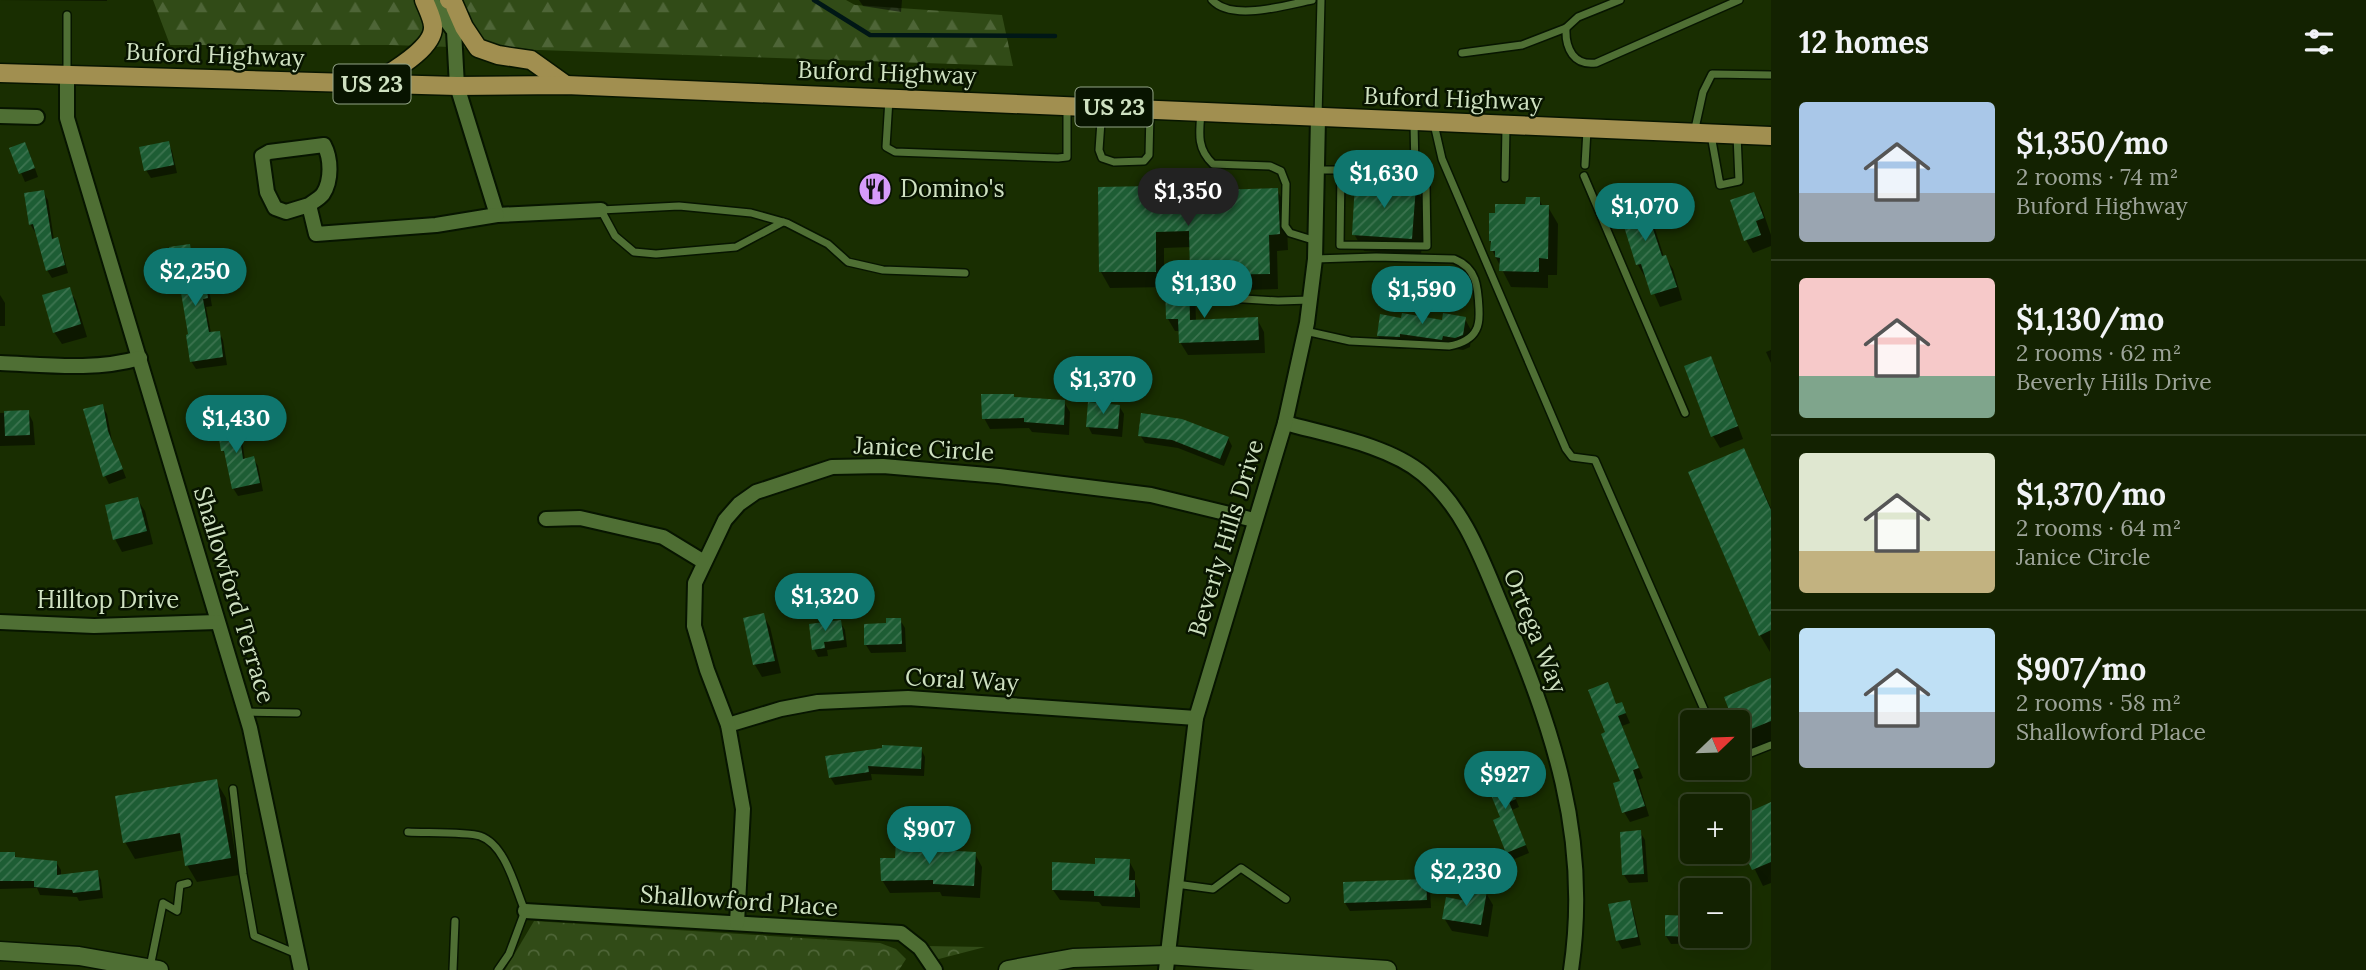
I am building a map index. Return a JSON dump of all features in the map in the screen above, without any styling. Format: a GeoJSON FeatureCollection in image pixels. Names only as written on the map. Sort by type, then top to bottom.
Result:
{"type":"FeatureCollection","features":[{"type":"Feature","properties":{"kind":"main road"},"geometry":{"type":"LineString","coordinates":[[373,84],[428,43],[433,28],[424,0]]}},
{"type":"Feature","properties":{"kind":"main road"},"geometry":{"type":"LineString","coordinates":[[449,0],[453,2],[464,27],[478,48],[498,55],[531,60],[566,85]]}},
{"type":"Feature","properties":{"kind":"main road","name":"Buford Highway"},"geometry":{"type":"LineString","coordinates":[[0,73],[457,86],[566,85],[1102,106],[1414,123],[1771,136]]}},
{"type":"Feature","properties":{"kind":"street"},"geometry":{"type":"LineString","coordinates":[[431,0],[454,31],[457,86],[497,215]]}},
{"type":"Feature","properties":{"kind":"street","name":"Shallowford Terrace"},"geometry":{"type":"LineString","coordinates":[[67,75],[67,118],[245,712],[301,970]]}},
{"type":"Feature","properties":{"kind":"street"},"geometry":{"type":"LineString","coordinates":[[0,116],[37,117]]}},
{"type":"Feature","properties":{"kind":"street","name":"Beverly Hills Drive"},"geometry":{"type":"LineString","coordinates":[[1166,963],[1196,718],[1285,423],[1305,331],[1315,259],[1318,118]]}},
{"type":"Feature","properties":{"kind":"street"},"geometry":{"type":"LineString","coordinates":[[324,145],[330,156],[328,181],[322,195],[309,205],[286,212],[275,208],[267,192],[262,156],[270,152],[324,145]]}},
{"type":"Feature","properties":{"kind":"street"},"geometry":{"type":"LineString","coordinates":[[309,205],[316,234],[436,225],[497,215],[601,210]]}},
{"type":"Feature","properties":{"kind":"street"},"geometry":{"type":"LineString","coordinates":[[0,363],[88,366],[119,364],[140,358]]}},
{"type":"Feature","properties":{"kind":"street","name":"Ortega Way"},"geometry":{"type":"LineString","coordinates":[[1285,423],[1397,457],[1422,473],[1446,495],[1474,538],[1532,681],[1565,784],[1574,841],[1576,933],[1571,970]]}},
{"type":"Feature","properties":{"kind":"street","name":"Janice Circle"},"geometry":{"type":"LineString","coordinates":[[737,923],[743,809],[729,725],[707,670],[694,626],[695,583],[725,520],[739,504],[756,492],[832,467],[896,467],[1151,495],[1254,520]]}},
{"type":"Feature","properties":{"kind":"street"},"geometry":{"type":"LineString","coordinates":[[546,519],[580,518],[663,537],[704,562]]}},
{"type":"Feature","properties":{"kind":"street","name":"Hilltop Drive"},"geometry":{"type":"LineString","coordinates":[[0,622],[94,626],[217,622]]}},
{"type":"Feature","properties":{"kind":"street","name":"Coral Way"},"geometry":{"type":"LineString","coordinates":[[729,725],[781,709],[818,702],[908,698],[1196,718]]}},
{"type":"Feature","properties":{"kind":"street","name":"Shallowford Place"},"geometry":{"type":"LineString","coordinates":[[524,911],[901,933],[920,948],[935,970]]}},
{"type":"Feature","properties":{"kind":"street"},"geometry":{"type":"LineString","coordinates":[[0,951],[79,956],[155,969]]}},
{"type":"Feature","properties":{"kind":"street"},"geometry":{"type":"LineString","coordinates":[[1008,970],[1073,958],[1387,970]]}},
{"type":"Feature","properties":{"kind":"lane"},"geometry":{"type":"LineString","coordinates":[[1212,0],[1215,4],[1233,11],[1265,9],[1312,0]]}},
{"type":"Feature","properties":{"kind":"lane"},"geometry":{"type":"LineString","coordinates":[[1318,118],[1321,0]]}},
{"type":"Feature","properties":{"kind":"lane"},"geometry":{"type":"LineString","coordinates":[[1462,54],[1522,45],[1566,29],[1578,17],[1620,0]]}},
{"type":"Feature","properties":{"kind":"lane"},"geometry":{"type":"LineString","coordinates":[[1566,29],[1566,39],[1575,58],[1585,64],[1596,63],[1739,0]]}},
{"type":"Feature","properties":{"kind":"lane"},"geometry":{"type":"LineString","coordinates":[[66,15],[67,75]]}},
{"type":"Feature","properties":{"kind":"lane"},"geometry":{"type":"LineString","coordinates":[[1737,135],[1739,181],[1720,185],[1702,134],[1703,92],[1712,74],[1771,75]]}},
{"type":"Feature","properties":{"kind":"lane"},"geometry":{"type":"LineString","coordinates":[[889,98],[886,146],[895,152],[1067,157],[1067,105]]}},
{"type":"Feature","properties":{"kind":"lane"},"geometry":{"type":"LineString","coordinates":[[1102,106],[1099,150],[1102,158],[1114,162],[1144,161],[1149,155],[1150,109]]}},
{"type":"Feature","properties":{"kind":"lane"},"geometry":{"type":"LineString","coordinates":[[1201,112],[1199,142],[1205,156],[1213,164],[1270,166],[1282,172],[1286,184],[1285,226],[1290,233],[1316,241]]}},
{"type":"Feature","properties":{"kind":"lane"},"geometry":{"type":"LineString","coordinates":[[1341,170],[1340,244],[1427,246],[1426,185],[1415,170],[1414,123]]}},
{"type":"Feature","properties":{"kind":"lane"},"geometry":{"type":"LineString","coordinates":[[1434,123],[1442,159],[1566,449],[1572,457],[1595,460],[1704,710]]}},
{"type":"Feature","properties":{"kind":"lane"},"geometry":{"type":"LineString","coordinates":[[1506,126],[1506,178]]}},
{"type":"Feature","properties":{"kind":"lane"},"geometry":{"type":"LineString","coordinates":[[1585,165],[1587,129]]}},
{"type":"Feature","properties":{"kind":"lane"},"geometry":{"type":"LineString","coordinates":[[1317,170],[1415,170]]}},
{"type":"Feature","properties":{"kind":"lane"},"geometry":{"type":"LineString","coordinates":[[1584,176],[1685,413]]}},
{"type":"Feature","properties":{"kind":"lane"},"geometry":{"type":"LineString","coordinates":[[783,222],[736,247],[656,254],[634,252],[615,236],[601,210],[678,206],[751,213],[783,222],[828,244],[848,262],[883,270],[965,273]]}},
{"type":"Feature","properties":{"kind":"lane"},"geometry":{"type":"LineString","coordinates":[[1305,331],[1350,341],[1449,346],[1460,344],[1469,338],[1476,331],[1480,319],[1475,277],[1462,262],[1376,257],[1315,259]]}},
{"type":"Feature","properties":{"kind":"lane"},"geometry":{"type":"LineString","coordinates":[[1212,297],[1310,300]]}},
{"type":"Feature","properties":{"kind":"lane"},"geometry":{"type":"LineString","coordinates":[[245,712],[296,713]]}},
{"type":"Feature","properties":{"kind":"lane"},"geometry":{"type":"LineString","coordinates":[[1750,753],[1771,745]]}},
{"type":"Feature","properties":{"kind":"lane"},"geometry":{"type":"LineString","coordinates":[[233,789],[243,874],[254,936],[297,954]]}},
{"type":"Feature","properties":{"kind":"lane"},"geometry":{"type":"LineString","coordinates":[[408,832],[479,836],[491,843],[502,856],[524,911],[509,954],[498,970]]}},
{"type":"Feature","properties":{"kind":"lane"},"geometry":{"type":"LineString","coordinates":[[1175,884],[1213,889],[1241,868],[1286,899]]}},
{"type":"Feature","properties":{"kind":"lane"},"geometry":{"type":"LineString","coordinates":[[155,969],[163,903],[177,911],[180,884],[188,883]]}},
{"type":"Feature","properties":{"kind":"lane"},"geometry":{"type":"LineString","coordinates":[[453,970],[455,920]]}},
{"type":"Feature","properties":{"kind":"green space"},"geometry":{"type":"Polygon","coordinates":[[[153,0],[846,0],[855,5],[1002,15],[1013,66],[392,45],[170,45],[153,0]]]}},
{"type":"Feature","properties":{"kind":"green space"},"geometry":{"type":"Polygon","coordinates":[[[534,921],[880,943],[896,949],[906,959],[899,970],[505,970],[534,921]]]}},
{"type":"Feature","properties":{"kind":"green space"},"geometry":{"type":"Polygon","coordinates":[[[924,946],[985,947],[935,960],[924,946]]]}},
{"type":"Feature","properties":{"kind":"building"},"geometry":{"type":"Polygon","coordinates":[[[169,141],[174,165],[144,171],[139,147],[169,141]]]}},
{"type":"Feature","properties":{"kind":"building"},"geometry":{"type":"Polygon","coordinates":[[[25,142],[35,168],[19,174],[9,148],[25,142]]]}},
{"type":"Feature","properties":{"kind":"building"},"geometry":{"type":"Polygon","coordinates":[[[1376,181],[1416,186],[1412,239],[1352,235],[1355,182],[1376,181]]]}},
{"type":"Feature","properties":{"kind":"building"},"geometry":{"type":"Polygon","coordinates":[[[1155,186],[1155,192],[1278,188],[1280,234],[1269,235],[1270,274],[1190,275],[1189,231],[1156,232],[1156,272],[1099,272],[1098,187],[1155,186]]]}},
{"type":"Feature","properties":{"kind":"building"},"geometry":{"type":"Polygon","coordinates":[[[44,190],[52,239],[58,237],[65,265],[46,271],[33,224],[29,225],[24,193],[44,190]]]}},
{"type":"Feature","properties":{"kind":"building"},"geometry":{"type":"Polygon","coordinates":[[[1640,190],[1662,256],[1666,255],[1677,287],[1651,295],[1641,264],[1636,265],[1615,198],[1640,190]]]}},
{"type":"Feature","properties":{"kind":"building"},"geometry":{"type":"Polygon","coordinates":[[[1754,192],[1764,218],[1756,221],[1761,235],[1744,241],[1730,200],[1754,192]]]}},
{"type":"Feature","properties":{"kind":"building"},"geometry":{"type":"Polygon","coordinates":[[[1526,197],[1540,197],[1540,205],[1549,205],[1548,259],[1539,258],[1539,272],[1499,271],[1500,258],[1495,257],[1495,251],[1490,251],[1489,213],[1495,213],[1495,204],[1525,204],[1526,197]]]}},
{"type":"Feature","properties":{"kind":"building"},"geometry":{"type":"Polygon","coordinates":[[[190,244],[197,287],[206,285],[208,298],[203,299],[209,332],[220,331],[223,357],[190,362],[178,275],[174,276],[169,247],[190,244]]]}},
{"type":"Feature","properties":{"kind":"building"},"geometry":{"type":"Polygon","coordinates":[[[1189,279],[1190,320],[1258,317],[1259,340],[1179,343],[1178,319],[1166,319],[1165,280],[1189,279]]]}},
{"type":"Feature","properties":{"kind":"building"},"geometry":{"type":"Polygon","coordinates":[[[70,287],[81,324],[53,333],[42,295],[70,287]]]}},
{"type":"Feature","properties":{"kind":"building"},"geometry":{"type":"Polygon","coordinates":[[[1402,313],[1442,320],[1443,313],[1466,317],[1463,335],[1455,338],[1443,336],[1442,340],[1400,334],[1400,337],[1377,336],[1380,314],[1401,318],[1402,313]]]}},
{"type":"Feature","properties":{"kind":"building"},"geometry":{"type":"Polygon","coordinates":[[[1711,356],[1738,426],[1711,437],[1684,366],[1711,356]]]}},
{"type":"Feature","properties":{"kind":"building"},"geometry":{"type":"Polygon","coordinates":[[[981,394],[1014,394],[1014,397],[1065,400],[1064,425],[1024,422],[1024,418],[982,419],[981,394]]]}},
{"type":"Feature","properties":{"kind":"building"},"geometry":{"type":"Polygon","coordinates":[[[1088,402],[1120,405],[1118,429],[1086,427],[1088,402]]]}},
{"type":"Feature","properties":{"kind":"building"},"geometry":{"type":"Polygon","coordinates":[[[103,404],[108,431],[123,469],[103,477],[83,409],[103,404]]]}},
{"type":"Feature","properties":{"kind":"building"},"geometry":{"type":"Polygon","coordinates":[[[29,410],[30,435],[5,436],[4,411],[29,410]]]}},
{"type":"Feature","properties":{"kind":"building"},"geometry":{"type":"Polygon","coordinates":[[[1141,413],[1182,419],[1229,437],[1220,459],[1172,440],[1138,436],[1141,413]]]}},
{"type":"Feature","properties":{"kind":"building"},"geometry":{"type":"Polygon","coordinates":[[[237,417],[243,459],[254,456],[260,483],[232,489],[224,451],[221,451],[216,420],[237,417]]]}},
{"type":"Feature","properties":{"kind":"building"},"geometry":{"type":"Polygon","coordinates":[[[1744,448],[1771,510],[1771,630],[1759,636],[1688,472],[1744,448]]]}},
{"type":"Feature","properties":{"kind":"building"},"geometry":{"type":"Polygon","coordinates":[[[138,497],[147,531],[113,540],[105,505],[138,497]]]}},
{"type":"Feature","properties":{"kind":"building"},"geometry":{"type":"Polygon","coordinates":[[[764,613],[775,661],[753,665],[743,618],[764,613]]]}},
{"type":"Feature","properties":{"kind":"building"},"geometry":{"type":"Polygon","coordinates":[[[886,618],[901,618],[902,644],[864,645],[864,624],[886,623],[886,618]]]}},
{"type":"Feature","properties":{"kind":"building"},"geometry":{"type":"Polygon","coordinates":[[[841,620],[844,640],[824,642],[825,648],[812,650],[809,624],[841,620]]]}},
{"type":"Feature","properties":{"kind":"building"},"geometry":{"type":"Polygon","coordinates":[[[1771,678],[1771,721],[1750,730],[1750,710],[1729,710],[1724,697],[1771,678]]]}},
{"type":"Feature","properties":{"kind":"building"},"geometry":{"type":"Polygon","coordinates":[[[1608,682],[1616,704],[1622,702],[1626,713],[1618,716],[1639,768],[1633,770],[1645,806],[1622,813],[1613,783],[1620,781],[1601,734],[1605,732],[1588,690],[1608,682]]]}},
{"type":"Feature","properties":{"kind":"building"},"geometry":{"type":"Polygon","coordinates":[[[882,745],[922,747],[921,769],[868,766],[869,772],[829,778],[825,756],[882,748],[882,745]]]}},
{"type":"Feature","properties":{"kind":"building"},"geometry":{"type":"Polygon","coordinates":[[[1505,770],[1516,799],[1509,802],[1526,845],[1506,853],[1493,820],[1500,817],[1484,778],[1505,770]]]}},
{"type":"Feature","properties":{"kind":"building"},"geometry":{"type":"Polygon","coordinates":[[[217,779],[231,858],[185,866],[180,833],[123,843],[115,796],[217,779]]]}},
{"type":"Feature","properties":{"kind":"building"},"geometry":{"type":"Polygon","coordinates":[[[1771,802],[1771,862],[1752,870],[1749,864],[1750,812],[1771,802]]]}},
{"type":"Feature","properties":{"kind":"building"},"geometry":{"type":"Polygon","coordinates":[[[1641,830],[1644,874],[1622,875],[1620,832],[1641,830]]]}},
{"type":"Feature","properties":{"kind":"building"},"geometry":{"type":"Polygon","coordinates":[[[896,842],[918,842],[918,849],[976,852],[974,886],[933,884],[933,880],[881,881],[880,858],[895,858],[896,842]]]}},
{"type":"Feature","properties":{"kind":"building"},"geometry":{"type":"Polygon","coordinates":[[[0,852],[15,852],[15,857],[57,861],[57,875],[98,870],[100,890],[73,893],[72,890],[34,887],[34,881],[0,881],[0,852]]]}},
{"type":"Feature","properties":{"kind":"building"},"geometry":{"type":"Polygon","coordinates":[[[1095,858],[1130,859],[1129,880],[1135,880],[1135,897],[1094,896],[1094,891],[1052,890],[1052,862],[1095,864],[1095,858]]]}},
{"type":"Feature","properties":{"kind":"building"},"geometry":{"type":"Polygon","coordinates":[[[1426,879],[1427,900],[1344,903],[1343,882],[1426,879]]]}},
{"type":"Feature","properties":{"kind":"building"},"geometry":{"type":"Polygon","coordinates":[[[1468,888],[1487,891],[1481,925],[1442,919],[1446,897],[1466,901],[1468,888]]]}},
{"type":"Feature","properties":{"kind":"building"},"geometry":{"type":"Polygon","coordinates":[[[1630,900],[1638,937],[1616,941],[1608,904],[1630,900]]]}},
{"type":"Feature","properties":{"kind":"building"},"geometry":{"type":"Polygon","coordinates":[[[1665,915],[1680,916],[1680,937],[1665,936],[1665,915]]]}},
{"type":"Feature","properties":{"kind":"waterway"},"geometry":{"type":"LineString","coordinates":[[814,0],[870,35],[1055,36]]}},
{"type":"Feature","properties":{"kind":"place","name":"Domino's"},"geometry":{"type":"Point","coordinates":[875,189]}}]}
